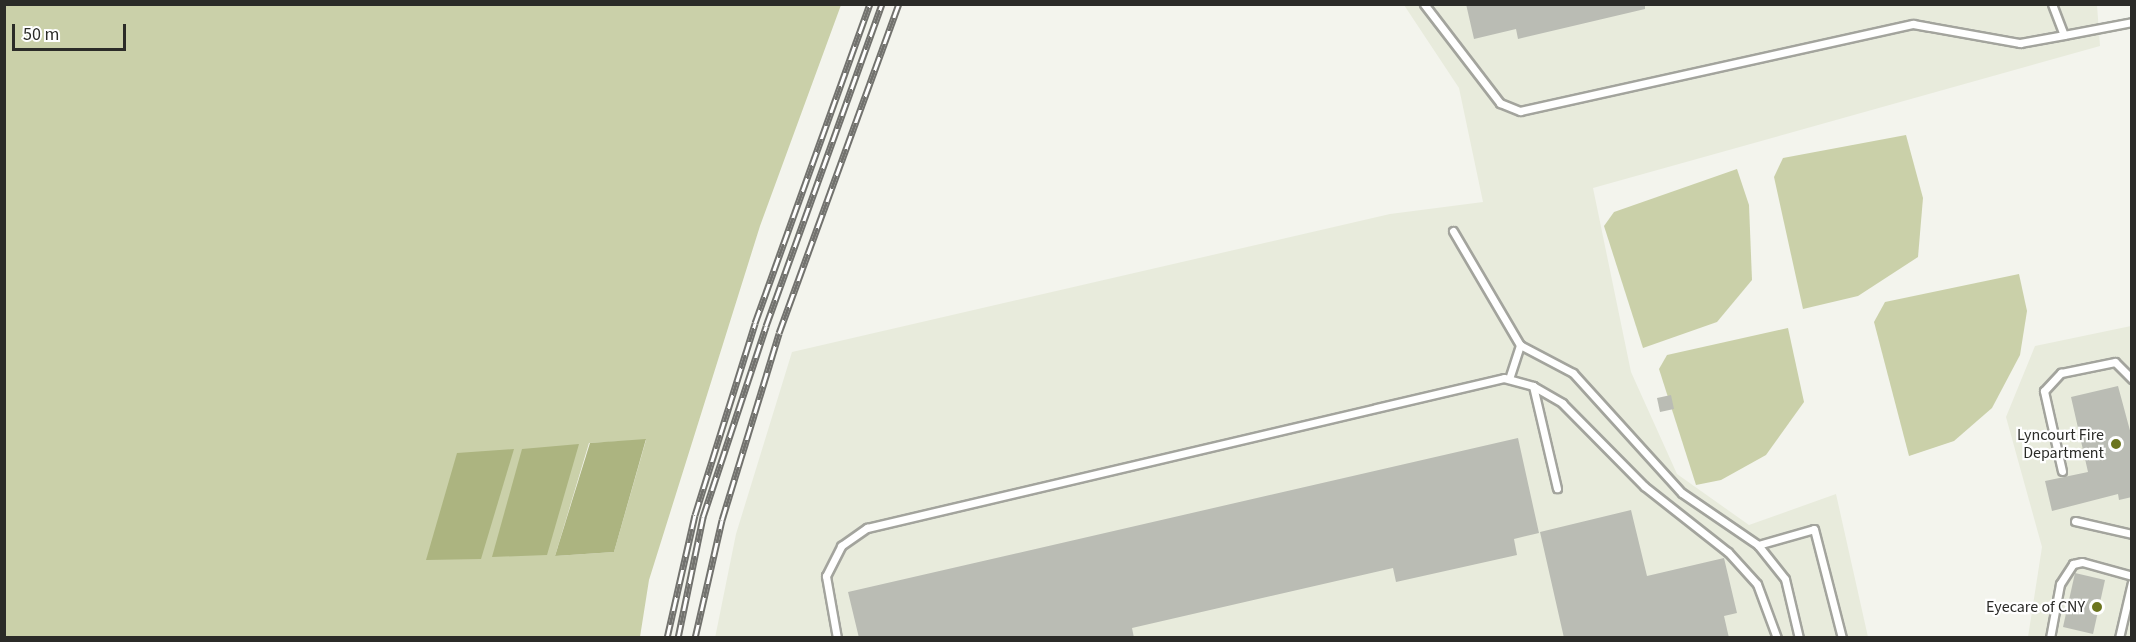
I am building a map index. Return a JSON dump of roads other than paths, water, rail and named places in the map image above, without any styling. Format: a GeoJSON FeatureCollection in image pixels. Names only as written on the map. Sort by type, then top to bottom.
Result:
{"type":"FeatureCollection","features":[{"type":"Feature","properties":{"kind":"lane"},"geometry":{"type":"LineString","coordinates":[[1424,4],[1500,103],[1520,111],[1904,25],[1937,25],[2020,43],[2132,22]]}},
{"type":"Feature","properties":{"kind":"lane"},"geometry":{"type":"LineString","coordinates":[[2052,4],[2064,35]]}},
{"type":"Feature","properties":{"kind":"lane"},"geometry":{"type":"LineString","coordinates":[[1453,231],[1520,345],[1572,373],[1682,493],[1758,545],[1785,579],[1799,638]]}},
{"type":"Feature","properties":{"kind":"lane"},"geometry":{"type":"LineString","coordinates":[[1509,379],[1520,345]]}},
{"type":"Feature","properties":{"kind":"lane"},"geometry":{"type":"LineString","coordinates":[[2062,471],[2044,391],[2061,373],[2115,362],[2132,379]]}},
{"type":"Feature","properties":{"kind":"lane"},"geometry":{"type":"LineString","coordinates":[[837,638],[826,576],[841,546],[867,528],[1509,379],[1533,386],[1562,403],[1644,486],[1728,552],[1757,584],[1777,638]]}},
{"type":"Feature","properties":{"kind":"lane"},"geometry":{"type":"LineString","coordinates":[[1533,386],[1557,488]]}},
{"type":"Feature","properties":{"kind":"lane"},"geometry":{"type":"LineString","coordinates":[[2075,521],[2132,534]]}},
{"type":"Feature","properties":{"kind":"lane"},"geometry":{"type":"LineString","coordinates":[[1758,545],[1814,529],[1842,638]]}},
{"type":"Feature","properties":{"kind":"lane"},"geometry":{"type":"LineString","coordinates":[[2050,638],[2060,584],[2073,564],[2082,562],[2132,576]]}},
{"type":"Feature","properties":{"kind":"lane"},"geometry":{"type":"LineString","coordinates":[[2118,638],[2132,582]]}},
{"type":"Feature","properties":{"kind":"railway"},"geometry":{"type":"LineString","coordinates":[[667,638],[695,515],[755,323],[870,4]]}},
{"type":"Feature","properties":{"kind":"railway"},"geometry":{"type":"LineString","coordinates":[[678,638],[703,517],[766,326],[882,4]]}},
{"type":"Feature","properties":{"kind":"railway"},"geometry":{"type":"LineString","coordinates":[[695,638],[722,520],[779,333],[899,4]]}},
{"type":"Feature","properties":{"kind":"place","name":"Lyncourt Fire Department"},"geometry":{"type":"Point","coordinates":[2116,444]}},
{"type":"Feature","properties":{"kind":"place","name":"Eyecare of CNY"},"geometry":{"type":"Point","coordinates":[2097,607]}}]}
